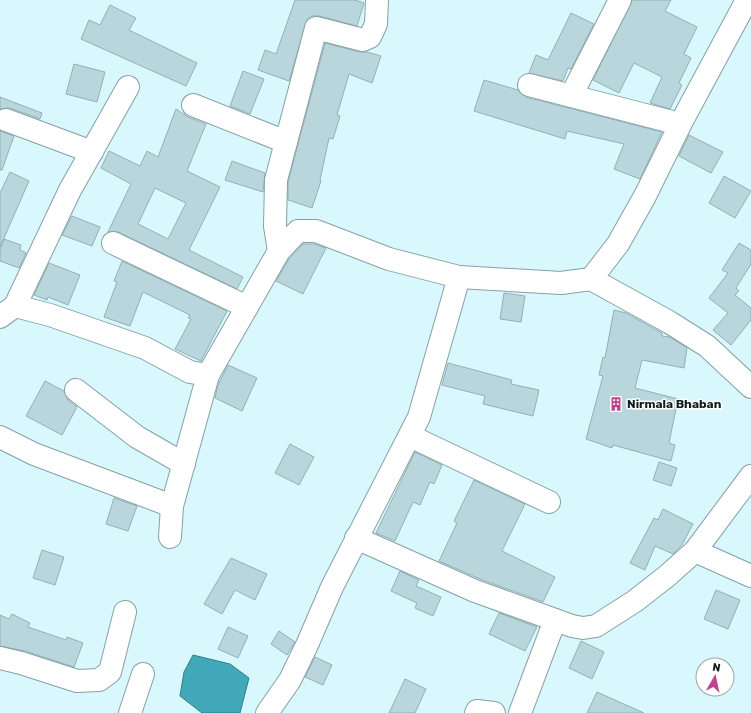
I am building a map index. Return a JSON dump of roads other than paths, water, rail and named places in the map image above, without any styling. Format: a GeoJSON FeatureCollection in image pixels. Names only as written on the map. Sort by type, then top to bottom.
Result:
{"type":"FeatureCollection","features":[{"type":"Feature","properties":{"kind":"street"},"geometry":{"type":"LineString","coordinates":[[279,251],[275,226],[276,180],[316,28],[363,40],[370,37],[376,24],[377,0]]}},
{"type":"Feature","properties":{"kind":"street"},"geometry":{"type":"LineString","coordinates":[[571,96],[620,0]]}},
{"type":"Feature","properties":{"kind":"street"},"geometry":{"type":"LineString","coordinates":[[591,279],[618,244],[645,196],[680,124],[747,0]]}},
{"type":"Feature","properties":{"kind":"street"},"geometry":{"type":"LineString","coordinates":[[529,85],[680,124]]}},
{"type":"Feature","properties":{"kind":"street"},"geometry":{"type":"LineString","coordinates":[[128,88],[70,190],[8,311],[50,315],[145,348],[190,372],[208,375]]}},
{"type":"Feature","properties":{"kind":"street"},"geometry":{"type":"LineString","coordinates":[[193,105],[286,142]]}},
{"type":"Feature","properties":{"kind":"street"},"geometry":{"type":"LineString","coordinates":[[6,120],[92,152]]}},
{"type":"Feature","properties":{"kind":"street"},"geometry":{"type":"LineString","coordinates":[[170,537],[172,506],[208,375],[279,251],[298,231],[316,231],[390,259],[459,277],[562,283],[591,279],[669,322],[707,346],[751,387]]}},
{"type":"Feature","properties":{"kind":"street"},"geometry":{"type":"LineString","coordinates":[[113,242],[247,307]]}},
{"type":"Feature","properties":{"kind":"street"},"geometry":{"type":"LineString","coordinates":[[269,712],[290,680],[356,538],[380,496],[419,417],[459,277]]}},
{"type":"Feature","properties":{"kind":"street"},"geometry":{"type":"LineString","coordinates":[[76,390],[137,437],[184,464]]}},
{"type":"Feature","properties":{"kind":"street"},"geometry":{"type":"LineString","coordinates":[[410,436],[549,502]]}},
{"type":"Feature","properties":{"kind":"street"},"geometry":{"type":"LineString","coordinates":[[0,437],[34,454],[172,506]]}},
{"type":"Feature","properties":{"kind":"street"},"geometry":{"type":"LineString","coordinates":[[356,538],[475,591],[556,620],[584,628],[596,626],[635,601],[695,551],[751,476]]}},
{"type":"Feature","properties":{"kind":"street"},"geometry":{"type":"LineString","coordinates":[[695,551],[751,576]]}},
{"type":"Feature","properties":{"kind":"street"},"geometry":{"type":"LineString","coordinates":[[0,658],[21,662],[78,681],[99,680],[110,672],[125,612]]}},
{"type":"Feature","properties":{"kind":"street"},"geometry":{"type":"LineString","coordinates":[[520,713],[556,620]]}},
{"type":"Feature","properties":{"kind":"street"},"geometry":{"type":"LineString","coordinates":[[130,713],[144,674]]}},
{"type":"Feature","properties":{"kind":"street"},"geometry":{"type":"LineString","coordinates":[[476,713],[477,711],[494,713]]}},
{"type":"Feature","properties":{"kind":"water"},"geometry":{"type":"Polygon","coordinates":[[[193,655],[230,664],[249,678],[240,713],[202,713],[180,696],[184,672],[193,655]]]}},
{"type":"Feature","properties":{"kind":"place","name":"Nirmala Bhaban"},"geometry":{"type":"Point","coordinates":[616,404]}}]}
